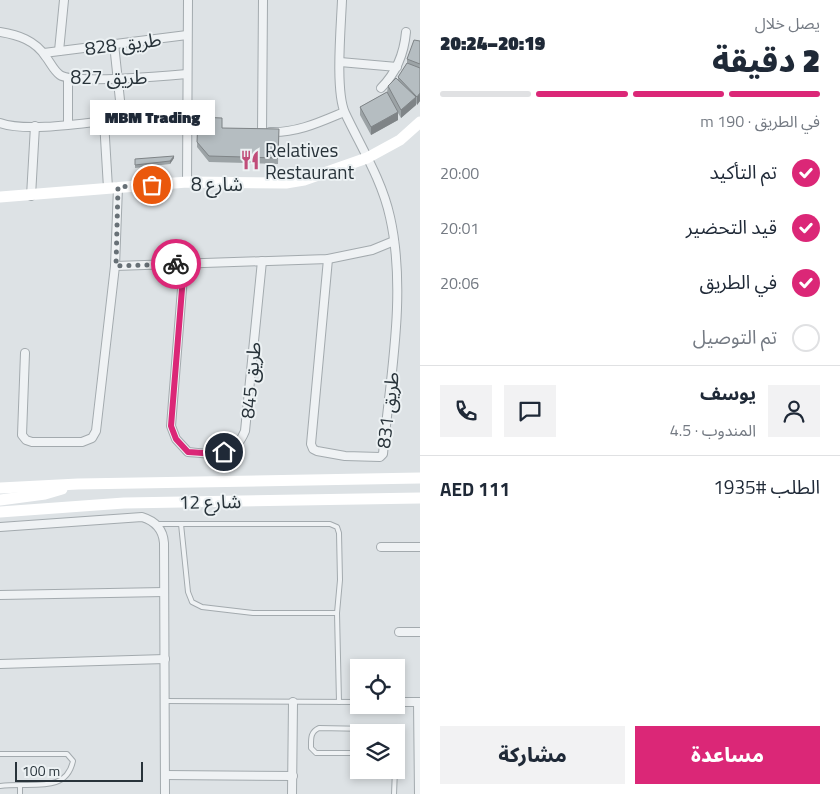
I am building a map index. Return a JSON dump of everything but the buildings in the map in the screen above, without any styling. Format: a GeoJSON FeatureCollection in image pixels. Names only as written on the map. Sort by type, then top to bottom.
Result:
{"type":"FeatureCollection","features":[{"type":"Feature","properties":{"kind":"street","name":"طريق 828"},"geometry":{"type":"LineString","coordinates":[[59,51],[64,0]]}},
{"type":"Feature","properties":{"kind":"street"},"geometry":{"type":"LineString","coordinates":[[187,182],[188,0]]}},
{"type":"Feature","properties":{"kind":"street"},"geometry":{"type":"LineString","coordinates":[[263,0],[258,132],[284,133],[300,130],[344,112]]}},
{"type":"Feature","properties":{"kind":"street","name":"طريق 831"},"geometry":{"type":"LineString","coordinates":[[328,258],[311,444],[313,450],[317,451],[345,456],[380,457],[383,454],[398,281],[390,216],[383,192],[344,112],[340,87],[342,0]]}},
{"type":"Feature","properties":{"kind":"street"},"geometry":{"type":"LineString","coordinates":[[0,32],[25,38],[44,53]]}},
{"type":"Feature","properties":{"kind":"street"},"geometry":{"type":"LineString","coordinates":[[381,88],[397,67],[404,50],[406,32]]}},
{"type":"Feature","properties":{"kind":"street","name":"طريق 828"},"geometry":{"type":"LineString","coordinates":[[44,53],[187,35]]}},
{"type":"Feature","properties":{"kind":"street"},"geometry":{"type":"LineString","coordinates":[[114,44],[122,119]]}},
{"type":"Feature","properties":{"kind":"street","name":"طريق 827"},"geometry":{"type":"LineString","coordinates":[[44,53],[57,73],[68,78],[118,79],[187,74]]}},
{"type":"Feature","properties":{"kind":"street"},"geometry":{"type":"LineString","coordinates":[[340,62],[397,67]]}},
{"type":"Feature","properties":{"kind":"street"},"geometry":{"type":"LineString","coordinates":[[68,78],[68,124]]}},
{"type":"Feature","properties":{"kind":"street"},"geometry":{"type":"LineString","coordinates":[[0,122],[12,126],[35,126],[187,116]]}},
{"type":"Feature","properties":{"kind":"street"},"geometry":{"type":"LineString","coordinates":[[25,354],[22,435],[26,440],[32,442],[82,442],[92,438],[96,431],[116,266],[113,188],[104,121]]}},
{"type":"Feature","properties":{"kind":"street","name":"شارع 8"},"geometry":{"type":"LineString","coordinates":[[0,197],[187,182],[286,183],[304,180],[367,158],[400,140],[420,122]]}},
{"type":"Feature","properties":{"kind":"street"},"geometry":{"type":"LineString","coordinates":[[31,196],[35,126]]}},
{"type":"Feature","properties":{"kind":"street"},"geometry":{"type":"LineString","coordinates":[[116,266],[328,258],[372,250],[394,241]]}},
{"type":"Feature","properties":{"kind":"street","name":"طريق 845"},"geometry":{"type":"LineString","coordinates":[[184,264],[171,426],[176,439],[188,452],[218,454],[230,450],[240,442],[245,431],[262,261]]}},
{"type":"Feature","properties":{"kind":"street","name":"شارع 12"},"geometry":{"type":"LineString","coordinates":[[0,488],[78,484],[420,478]]}},
{"type":"Feature","properties":{"kind":"street"},"geometry":{"type":"LineString","coordinates":[[0,500],[45,494],[78,484]]}},
{"type":"Feature","properties":{"kind":"street","name":"شارع 12"},"geometry":{"type":"LineString","coordinates":[[0,512],[124,502],[420,498]]}},
{"type":"Feature","properties":{"kind":"street"},"geometry":{"type":"LineString","coordinates":[[0,527],[142,517],[156,524],[163,535],[165,794]]}},
{"type":"Feature","properties":{"kind":"street"},"geometry":{"type":"LineString","coordinates":[[381,547],[420,547]]}},
{"type":"Feature","properties":{"kind":"street"},"geometry":{"type":"LineString","coordinates":[[0,595],[164,592]]}},
{"type":"Feature","properties":{"kind":"street"},"geometry":{"type":"LineString","coordinates":[[399,632],[420,632]]}},
{"type":"Feature","properties":{"kind":"street"},"geometry":{"type":"LineString","coordinates":[[0,664],[165,659]]}},
{"type":"Feature","properties":{"kind":"street"},"geometry":{"type":"LineString","coordinates":[[292,794],[293,702]]}},
{"type":"Feature","properties":{"kind":"street"},"geometry":{"type":"LineString","coordinates":[[405,702],[419,702],[419,794]]}},
{"type":"Feature","properties":{"kind":"street"},"geometry":{"type":"LineString","coordinates":[[165,775],[293,776]]}},
{"type":"Feature","properties":{"kind":"lane"},"geometry":{"type":"LineString","coordinates":[[156,524],[330,524],[337,527],[339,533],[340,580],[337,613],[339,702]]}},
{"type":"Feature","properties":{"kind":"lane"},"geometry":{"type":"LineString","coordinates":[[181,524],[188,592],[192,602],[202,607],[253,613],[337,613]]}},
{"type":"Feature","properties":{"kind":"lane"},"geometry":{"type":"LineString","coordinates":[[165,701],[350,702]]}},
{"type":"Feature","properties":{"kind":"lane"},"geometry":{"type":"LineString","coordinates":[[350,729],[319,728],[312,732],[311,748],[316,753],[350,753]]}},
{"type":"Feature","properties":{"kind":"lane"},"geometry":{"type":"LineString","coordinates":[[0,754],[67,754],[73,761],[71,775],[66,784]]}},
{"type":"Feature","properties":{"kind":"lane"},"geometry":{"type":"LineString","coordinates":[[394,794],[395,779]]}},
{"type":"Feature","properties":{"kind":"lane"},"geometry":{"type":"LineString","coordinates":[[0,786],[20,786],[36,790]]}},
{"type":"Feature","properties":{"kind":"lane"},"geometry":{"type":"LineString","coordinates":[[20,786],[20,794]]}},
{"type":"Feature","properties":{"kind":"way so far"},"geometry":{"type":"LineString","coordinates":[[152,185],[118,187],[116,266],[176,264]]}},
{"type":"Feature","properties":{"kind":"place","name":"Relatives Restaurant"},"geometry":{"type":"Point","coordinates":[250,160]}},
{"type":"Feature","properties":{"kind":"place","name":"MBM Trading"},"geometry":{"type":"Point","coordinates":[152,185]}},
{"type":"Feature","properties":{"kind":"route"},"geometry":{"type":"LineString","coordinates":[[176,264],[184,264],[171,426],[179,444],[188,452],[218,454],[224,452]]}}]}
